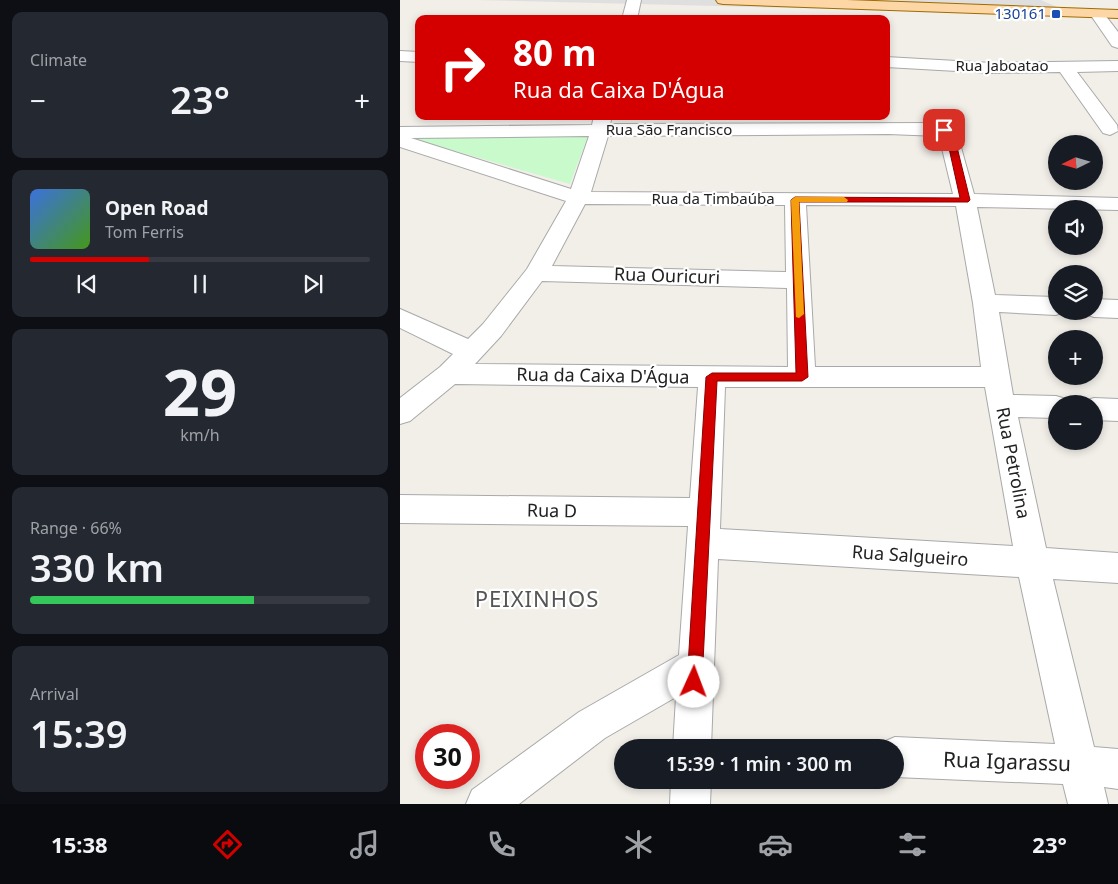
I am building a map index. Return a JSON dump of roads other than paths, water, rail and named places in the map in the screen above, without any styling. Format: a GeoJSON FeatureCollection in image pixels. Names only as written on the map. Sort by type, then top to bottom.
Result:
{"type":"FeatureCollection","features":[{"type":"Feature","properties":{"kind":"main road"},"geometry":{"type":"LineString","coordinates":[[723,0],[1118,14]]}},
{"type":"Feature","properties":{"kind":"main road"},"geometry":{"type":"LineString","coordinates":[[1024,12],[1034,8],[1036,0]]}},
{"type":"Feature","properties":{"kind":"main road"},"geometry":{"type":"LineString","coordinates":[[1050,0],[1090,14]]}},
{"type":"Feature","properties":{"kind":"street"},"geometry":{"type":"LineString","coordinates":[[630,15],[634,0]]}},
{"type":"Feature","properties":{"kind":"street"},"geometry":{"type":"LineString","coordinates":[[1090,14],[1118,43]]}},
{"type":"Feature","properties":{"kind":"street"},"geometry":{"type":"LineString","coordinates":[[400,56],[415,57]]}},
{"type":"Feature","properties":{"kind":"street","name":"Rua Jaboatao"},"geometry":{"type":"LineString","coordinates":[[890,62],[992,68],[1118,66]]}},
{"type":"Feature","properties":{"kind":"street"},"geometry":{"type":"LineString","coordinates":[[1064,66],[1110,129]]}},
{"type":"Feature","properties":{"kind":"street","name":"Rua São Francisco"},"geometry":{"type":"LineString","coordinates":[[400,133],[493,123],[751,123],[853,120]]}},
{"type":"Feature","properties":{"kind":"street","name":"Rua São Francisco"},"geometry":{"type":"LineString","coordinates":[[890,120],[938,129]]}},
{"type":"Feature","properties":{"kind":"street"},"geometry":{"type":"LineString","coordinates":[[401,414],[449,374],[492,330],[536,273],[578,198],[602,123]]}},
{"type":"Feature","properties":{"kind":"street","name":"Rua Petrolina"},"geometry":{"type":"LineString","coordinates":[[938,129],[948,133],[951,139],[965,200],[985,303],[1001,405],[1033,564],[1088,804]]}},
{"type":"Feature","properties":{"kind":"street","name":"Rua da Timbaúba"},"geometry":{"type":"LineString","coordinates":[[400,141],[578,198],[965,200],[1118,204]]}},
{"type":"Feature","properties":{"kind":"street"},"geometry":{"type":"LineString","coordinates":[[795,200],[802,377]]}},
{"type":"Feature","properties":{"kind":"street","name":"Rua Ouricuri"},"geometry":{"type":"LineString","coordinates":[[536,273],[798,280]]}},
{"type":"Feature","properties":{"kind":"street"},"geometry":{"type":"LineString","coordinates":[[985,303],[1048,306]]}},
{"type":"Feature","properties":{"kind":"street"},"geometry":{"type":"LineString","coordinates":[[1103,308],[1118,309]]}},
{"type":"Feature","properties":{"kind":"street"},"geometry":{"type":"LineString","coordinates":[[400,318],[470,351]]}},
{"type":"Feature","properties":{"kind":"street","name":"Rua da Caixa D'Água"},"geometry":{"type":"LineString","coordinates":[[449,374],[712,377],[996,377]]}},
{"type":"Feature","properties":{"kind":"street"},"geometry":{"type":"LineString","coordinates":[[692,739],[712,377]]}},
{"type":"Feature","properties":{"kind":"street"},"geometry":{"type":"LineString","coordinates":[[1001,405],[1048,407]]}},
{"type":"Feature","properties":{"kind":"street"},"geometry":{"type":"LineString","coordinates":[[1103,409],[1118,410]]}},
{"type":"Feature","properties":{"kind":"street","name":"Rua D"},"geometry":{"type":"LineString","coordinates":[[400,509],[704,528]]}},
{"type":"Feature","properties":{"kind":"street","name":"Rua Salgueiro"},"geometry":{"type":"LineString","coordinates":[[704,528],[1033,564],[1118,568]]}},
{"type":"Feature","properties":{"kind":"street"},"geometry":{"type":"LineString","coordinates":[[486,804],[592,725],[695,666]]}},
{"type":"Feature","properties":{"kind":"street","name":"Rua Igarassu"},"geometry":{"type":"LineString","coordinates":[[904,757],[1080,765],[1118,769]]}},
{"type":"Feature","properties":{"kind":"street"},"geometry":{"type":"LineString","coordinates":[[690,804],[691,789]]}},
{"type":"Feature","properties":{"kind":"place","name":"130161"},"geometry":{"type":"Point","coordinates":[1056,14]}},
{"type":"Feature","properties":{"kind":"district","name":"PEIXINHOS"},"geometry":{"type":"Point","coordinates":[537,599]}}]}
